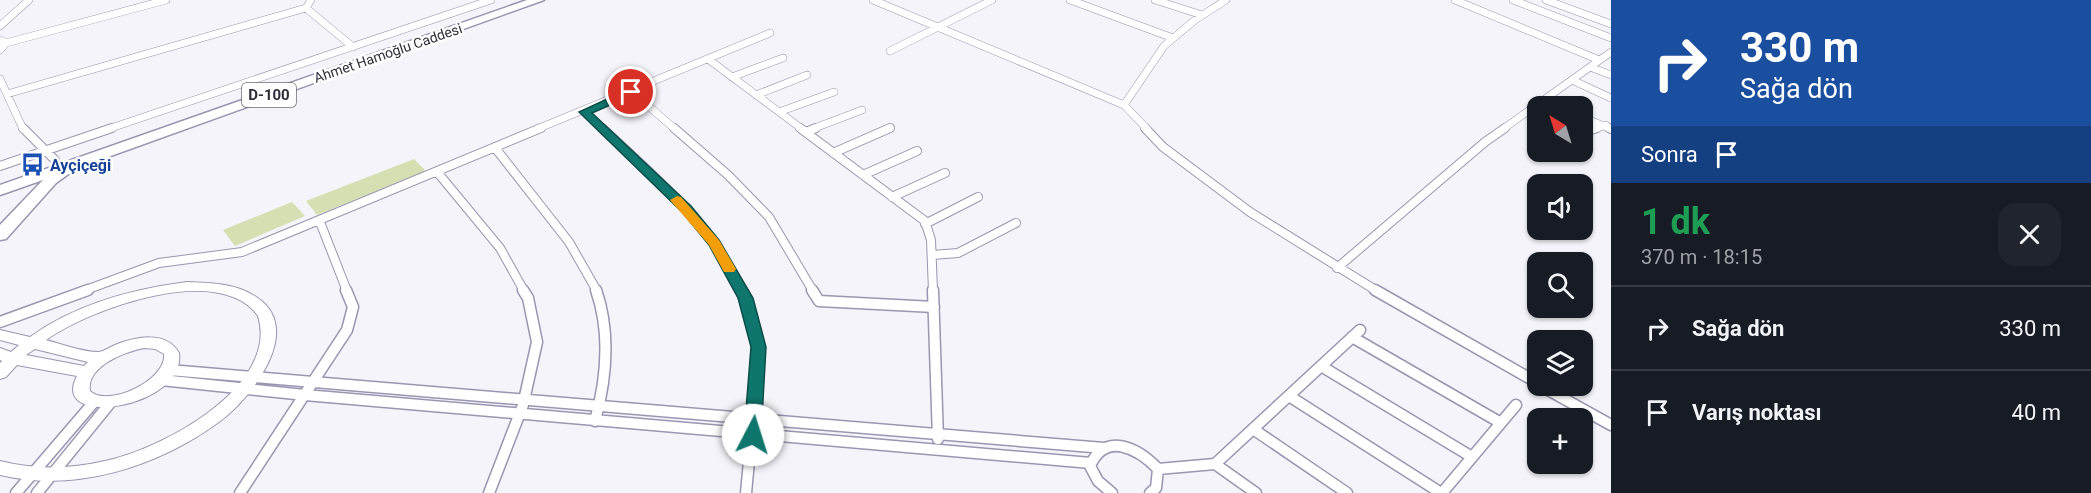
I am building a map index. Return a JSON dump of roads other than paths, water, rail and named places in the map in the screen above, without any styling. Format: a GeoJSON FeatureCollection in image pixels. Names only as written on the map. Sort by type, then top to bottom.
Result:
{"type":"FeatureCollection","features":[{"type":"Feature","properties":{"kind":"highway","name":"Ahmet Hamoğlu Caddesi"},"geometry":{"type":"LineString","coordinates":[[0,179],[50,156],[515,0]]}},
{"type":"Feature","properties":{"kind":"highway","name":"Ahmet Hamoğlu Caddesi"},"geometry":{"type":"LineString","coordinates":[[0,190],[538,0]]}},
{"type":"Feature","properties":{"kind":"highway"},"geometry":{"type":"LineString","coordinates":[[0,235],[51,180],[74,166],[113,150]]}},
{"type":"Feature","properties":{"kind":"highway"},"geometry":{"type":"LineString","coordinates":[[0,221],[20,214]]}},
{"type":"Feature","properties":{"kind":"street"},"geometry":{"type":"LineString","coordinates":[[0,26],[29,0]]}},
{"type":"Feature","properties":{"kind":"street"},"geometry":{"type":"LineString","coordinates":[[0,50],[3,41],[166,0]]}},
{"type":"Feature","properties":{"kind":"street"},"geometry":{"type":"LineString","coordinates":[[8,94],[306,8],[311,0]]}},
{"type":"Feature","properties":{"kind":"street"},"geometry":{"type":"LineString","coordinates":[[0,166],[50,156],[352,47],[491,0]]}},
{"type":"Feature","properties":{"kind":"street"},"geometry":{"type":"LineString","coordinates":[[873,0],[1124,105],[1163,147],[1251,212],[1336,268],[1527,377]]}},
{"type":"Feature","properties":{"kind":"street"},"geometry":{"type":"LineString","coordinates":[[890,51],[992,0]]}},
{"type":"Feature","properties":{"kind":"street"},"geometry":{"type":"LineString","coordinates":[[1070,0],[1173,38]]}},
{"type":"Feature","properties":{"kind":"street"},"geometry":{"type":"LineString","coordinates":[[1155,0],[1202,15]]}},
{"type":"Feature","properties":{"kind":"street"},"geometry":{"type":"LineString","coordinates":[[1124,105],[1164,46],[1202,15],[1226,0]]}},
{"type":"Feature","properties":{"kind":"street"},"geometry":{"type":"LineString","coordinates":[[1455,0],[1599,60]]}},
{"type":"Feature","properties":{"kind":"street"},"geometry":{"type":"LineString","coordinates":[[1513,0],[1611,38]]}},
{"type":"Feature","properties":{"kind":"street"},"geometry":{"type":"LineString","coordinates":[[1546,0],[1611,24]]}},
{"type":"Feature","properties":{"kind":"street"},"geometry":{"type":"LineString","coordinates":[[306,8],[352,47]]}},
{"type":"Feature","properties":{"kind":"street"},"geometry":{"type":"LineString","coordinates":[[0,322],[159,263],[242,252],[496,149],[770,33]]}},
{"type":"Feature","properties":{"kind":"street"},"geometry":{"type":"LineString","coordinates":[[1550,96],[1611,52]]}},
{"type":"Feature","properties":{"kind":"street"},"geometry":{"type":"LineString","coordinates":[[732,76],[783,58]]}},
{"type":"Feature","properties":{"kind":"street"},"geometry":{"type":"LineString","coordinates":[[708,59],[925,224],[932,240],[939,451]]}},
{"type":"Feature","properties":{"kind":"street"},"geometry":{"type":"LineString","coordinates":[[1590,67],[1611,75]]}},
{"type":"Feature","properties":{"kind":"street"},"geometry":{"type":"LineString","coordinates":[[756,95],[807,75]]}},
{"type":"Feature","properties":{"kind":"street"},"geometry":{"type":"LineString","coordinates":[[0,79],[23,129],[50,156]]}},
{"type":"Feature","properties":{"kind":"street"},"geometry":{"type":"LineString","coordinates":[[1572,80],[1611,98]]}},
{"type":"Feature","properties":{"kind":"street"},"geometry":{"type":"LineString","coordinates":[[631,92],[728,175],[769,217],[819,301],[934,307]]}},
{"type":"Feature","properties":{"kind":"street"},"geometry":{"type":"LineString","coordinates":[[779,112],[834,92]]}},
{"type":"Feature","properties":{"kind":"street"},"geometry":{"type":"LineString","coordinates":[[806,132],[862,110]]}},
{"type":"Feature","properties":{"kind":"street"},"geometry":{"type":"LineString","coordinates":[[585,112],[687,209],[714,243],[746,298],[758,347],[753,435],[746,493]]}},
{"type":"Feature","properties":{"kind":"street"},"geometry":{"type":"LineString","coordinates":[[1336,268],[1485,142],[1527,112]]}},
{"type":"Feature","properties":{"kind":"street"},"geometry":{"type":"LineString","coordinates":[[1593,121],[1609,126]]}},
{"type":"Feature","properties":{"kind":"street"},"geometry":{"type":"LineString","coordinates":[[1593,130],[1609,126]]}},
{"type":"Feature","properties":{"kind":"street"},"geometry":{"type":"LineString","coordinates":[[833,153],[890,128]]}},
{"type":"Feature","properties":{"kind":"street"},"geometry":{"type":"LineString","coordinates":[[496,149],[551,218],[589,274],[603,314],[607,360],[600,405],[595,421]]}},
{"type":"Feature","properties":{"kind":"street"},"geometry":{"type":"LineString","coordinates":[[863,175],[917,150]]}},
{"type":"Feature","properties":{"kind":"street"},"geometry":{"type":"LineString","coordinates":[[438,173],[500,248],[528,298],[537,342],[524,399],[489,493]]}},
{"type":"Feature","properties":{"kind":"street"},"geometry":{"type":"LineString","coordinates":[[892,197],[945,173]]}},
{"type":"Feature","properties":{"kind":"street"},"geometry":{"type":"LineString","coordinates":[[925,224],[978,197]]}},
{"type":"Feature","properties":{"kind":"street"},"geometry":{"type":"LineString","coordinates":[[240,493],[347,330],[353,307],[320,222]]}},
{"type":"Feature","properties":{"kind":"street"},"geometry":{"type":"LineString","coordinates":[[932,255],[958,253],[1016,223]]}},
{"type":"Feature","properties":{"kind":"street"},"geometry":{"type":"LineString","coordinates":[[0,374],[7,356],[33,344],[57,327],[83,313],[130,296],[183,286],[218,288],[238,292],[256,303],[267,317],[270,337],[264,356],[249,382],[213,419],[151,454],[109,468],[52,475],[31,475],[0,468]]}},
{"type":"Feature","properties":{"kind":"street"},"geometry":{"type":"LineString","coordinates":[[1158,470],[1215,464],[1356,333],[1501,423]]}},
{"type":"Feature","properties":{"kind":"street"},"geometry":{"type":"LineString","coordinates":[[0,335],[101,359]]}},
{"type":"Feature","properties":{"kind":"street"},"geometry":{"type":"LineString","coordinates":[[157,343],[167,346],[172,352],[173,360],[165,375],[132,397],[111,402],[93,402],[85,397],[81,390],[81,382],[87,372],[101,359],[130,345],[157,343]]}},
{"type":"Feature","properties":{"kind":"street"},"geometry":{"type":"LineString","coordinates":[[7,356],[87,372]]}},
{"type":"Feature","properties":{"kind":"street"},"geometry":{"type":"LineString","coordinates":[[1321,366],[1472,458]]}},
{"type":"Feature","properties":{"kind":"street"},"geometry":{"type":"LineString","coordinates":[[165,375],[249,382],[314,381],[938,435],[1104,448],[1117,446],[1140,452],[1150,459],[1158,470],[1156,488],[1150,493]]}},
{"type":"Feature","properties":{"kind":"street"},"geometry":{"type":"LineString","coordinates":[[249,382],[305,395],[1091,463]]}},
{"type":"Feature","properties":{"kind":"street"},"geometry":{"type":"LineString","coordinates":[[1289,396],[1442,493],[1516,405]]}},
{"type":"Feature","properties":{"kind":"street"},"geometry":{"type":"LineString","coordinates":[[1560,396],[1611,425]]}},
{"type":"Feature","properties":{"kind":"street"},"geometry":{"type":"LineString","coordinates":[[16,493],[93,402]]}},
{"type":"Feature","properties":{"kind":"street"},"geometry":{"type":"LineString","coordinates":[[37,493],[111,402]]}},
{"type":"Feature","properties":{"kind":"street"},"geometry":{"type":"LineString","coordinates":[[1254,429],[1347,493]]}},
{"type":"Feature","properties":{"kind":"street"},"geometry":{"type":"LineString","coordinates":[[1104,448],[1098,451],[1090,466],[1098,481],[1111,493]]}},
{"type":"Feature","properties":{"kind":"street"},"geometry":{"type":"LineString","coordinates":[[1215,464],[1256,493]]}},
{"type":"Feature","properties":{"kind":"place","name":"Ayçiçeği"},"geometry":{"type":"Point","coordinates":[32,165]}}]}
